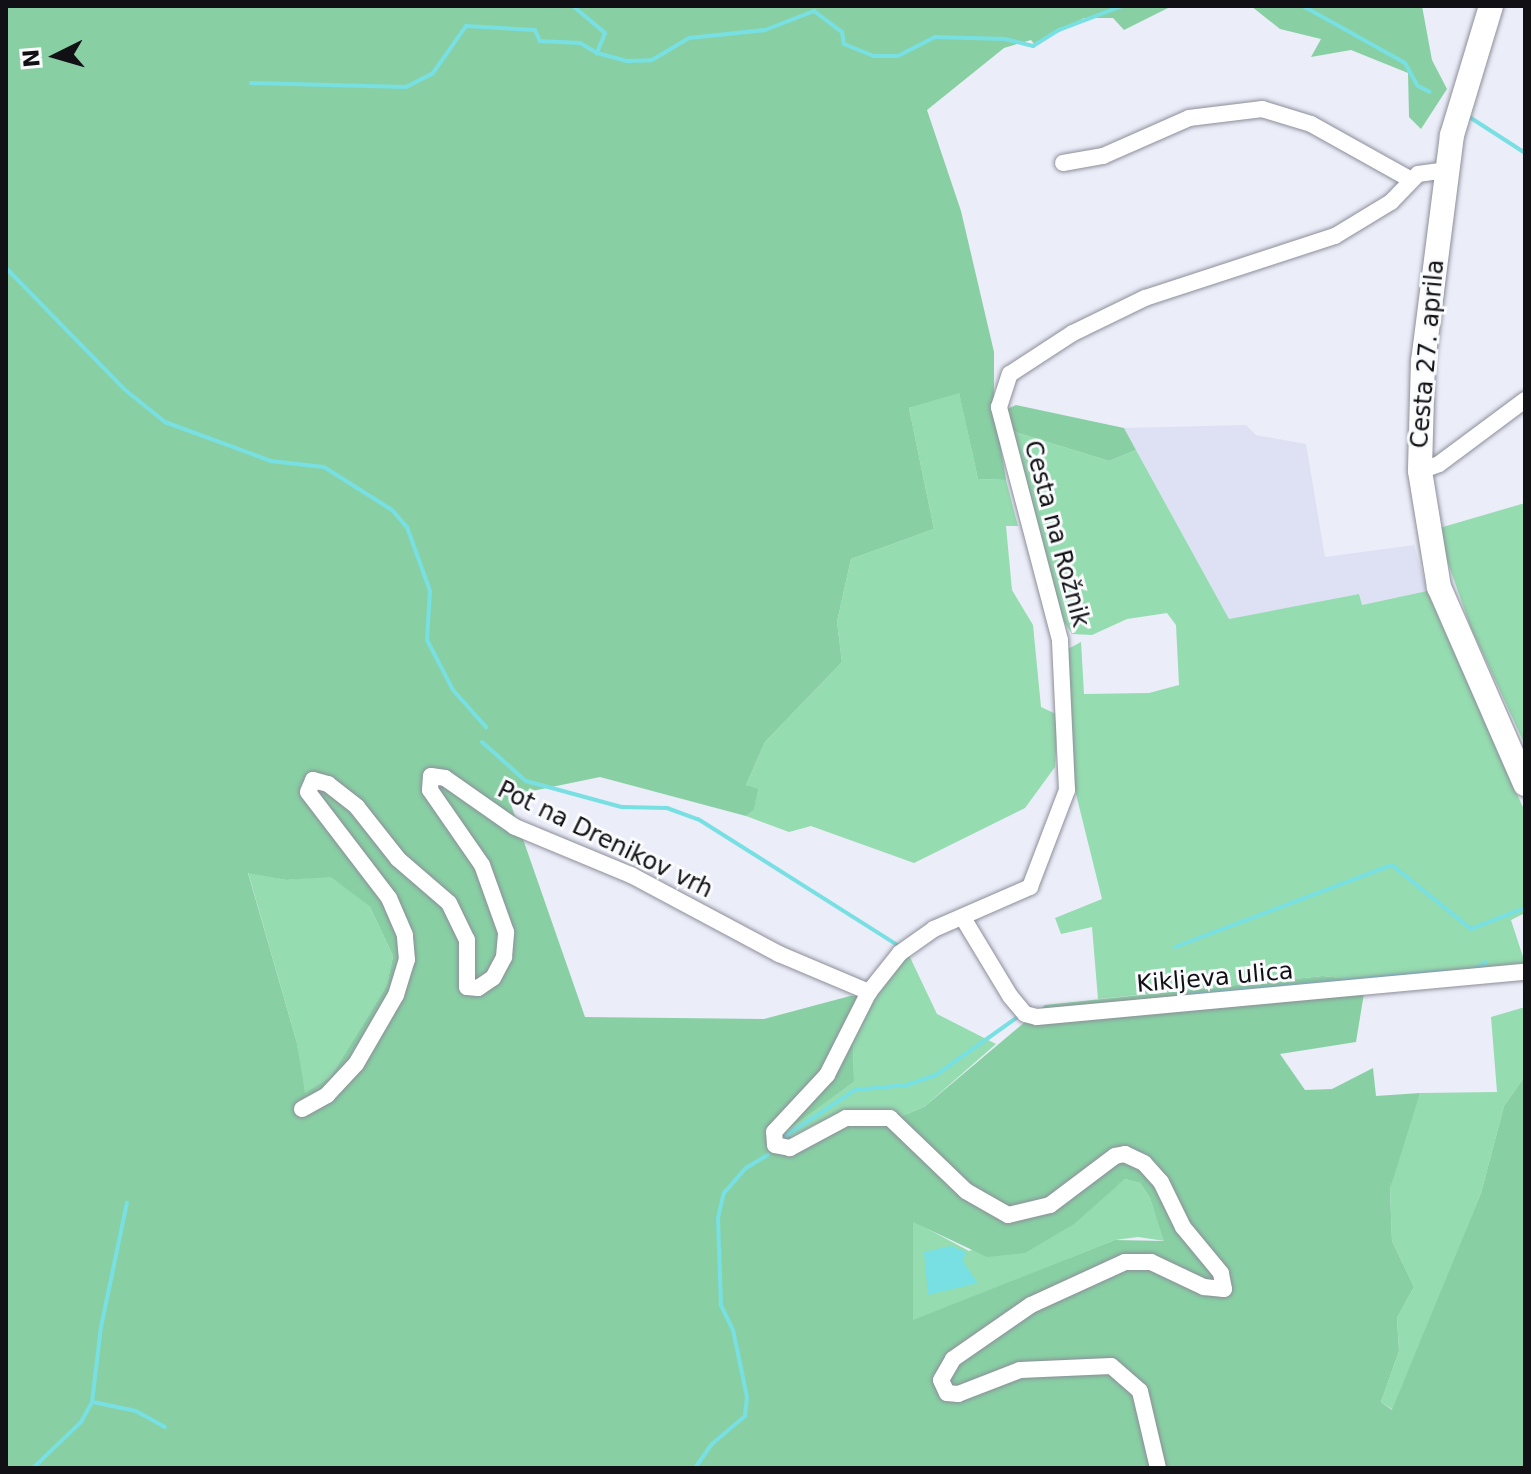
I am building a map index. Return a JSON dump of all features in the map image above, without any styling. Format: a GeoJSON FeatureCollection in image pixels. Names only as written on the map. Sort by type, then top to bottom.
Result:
{"type":"FeatureCollection","features":[{"type":"Feature","properties":{"kind":"main road","name":"Cesta 27. aprila"},"geometry":{"type":"LineString","coordinates":[[1491,6],[1461,98],[1446,170],[1423,361],[1420,471],[1439,587],[1525,784]]}},
{"type":"Feature","properties":{"kind":"street"},"geometry":{"type":"LineString","coordinates":[[1063,163],[1103,156],[1189,118],[1262,109],[1311,124],[1411,180]]}},
{"type":"Feature","properties":{"kind":"street","name":"Cesta na Rožnik"},"geometry":{"type":"LineString","coordinates":[[1158,1468],[1140,1391],[1111,1366],[1020,1370],[958,1394],[947,1393],[941,1380],[953,1359],[1031,1305],[1125,1262],[1151,1262],[1204,1287],[1224,1289],[1221,1273],[1183,1227],[1161,1182],[1144,1163],[1125,1154],[1115,1156],[1050,1205],[1008,1215],[966,1191],[890,1118],[846,1118],[790,1148],[775,1145],[779,1125],[827,1075],[844,1049],[869,992],[915,941],[1030,887],[1054,834],[1069,775],[1060,640],[1002,423],[1004,383],[1020,365],[1145,298],[1355,227],[1427,169],[1446,170]]}},
{"type":"Feature","properties":{"kind":"street"},"geometry":{"type":"LineString","coordinates":[[1420,471],[1439,464],[1525,400]]}},
{"type":"Feature","properties":{"kind":"street","name":"Pot na Drenikov vrh"},"geometry":{"type":"LineString","coordinates":[[302,1109],[327,1095],[356,1064],[396,995],[407,960],[405,935],[389,898],[308,792],[313,780],[328,784],[357,807],[398,859],[449,903],[467,940],[465,983],[472,988],[486,984],[501,966],[507,944],[504,920],[475,853],[430,790],[431,776],[445,778],[515,827],[631,875],[779,954],[869,992]]}},
{"type":"Feature","properties":{"kind":"street","name":"Kikljeva ulica"},"geometry":{"type":"LineString","coordinates":[[963,918],[1010,996],[1025,1014],[1037,1017],[1525,972]]}},
{"type":"Feature","properties":{"kind":"shaded area"},"geometry":{"type":"Polygon","coordinates":[[[1246,425],[1256,435],[1306,444],[1325,557],[1414,545],[1427,591],[1361,605],[1359,594],[1229,619],[1124,428],[1246,425]]]}},
{"type":"Feature","properties":{"kind":"green space"},"geometry":{"type":"Polygon","coordinates":[[[6,6],[1172,6],[1124,30],[1113,18],[1084,18],[1035,45],[1031,40],[1004,48],[927,110],[961,211],[994,352],[994,404],[1006,480],[978,479],[959,393],[909,408],[934,529],[851,559],[837,622],[842,662],[765,742],[746,785],[758,789],[754,810],[746,816],[600,777],[508,796],[585,1017],[764,1019],[850,996],[873,996],[853,1029],[854,1082],[786,1131],[791,1137],[855,1110],[899,1117],[924,1107],[1045,1005],[1323,976],[1366,981],[1356,1042],[1280,1054],[1305,1090],[1332,1089],[1373,1068],[1376,1096],[1420,1093],[1390,1189],[1392,1241],[1414,1287],[1397,1318],[1399,1351],[1381,1402],[1392,1410],[1481,1193],[1504,1106],[1525,1076],[1525,1468],[6,1468],[6,6]],[[248,873],[297,1043],[305,1093],[330,1077],[387,985],[393,956],[370,907],[331,877],[286,880],[248,873]],[[1125,1179],[1074,1224],[1025,1253],[987,1257],[913,1222],[913,1320],[1115,1240],[1164,1241],[1150,1198],[1140,1183],[1125,1179]]]}},
{"type":"Feature","properties":{"kind":"green space"},"geometry":{"type":"Polygon","coordinates":[[[1251,6],[1422,6],[1432,60],[1447,89],[1421,129],[1409,117],[1408,73],[1351,50],[1311,57],[1321,39],[1280,29],[1251,6]]]}},
{"type":"Feature","properties":{"kind":"green space"},"geometry":{"type":"Polygon","coordinates":[[[959,392],[978,479],[1006,480],[1018,526],[1006,526],[1012,590],[1033,625],[1041,707],[1058,715],[1055,767],[1025,808],[914,863],[811,826],[789,832],[746,816],[754,810],[757,790],[746,785],[765,742],[842,662],[837,622],[851,559],[934,529],[909,408],[959,392]]]}},
{"type":"Feature","properties":{"kind":"green space"},"geometry":{"type":"Polygon","coordinates":[[[1016,405],[1124,428],[1136,450],[1109,461],[1009,430],[1005,410],[1016,405]]]}},
{"type":"Feature","properties":{"kind":"green space"},"geometry":{"type":"Polygon","coordinates":[[[1009,430],[1109,461],[1136,450],[1229,619],[1359,594],[1362,605],[1427,591],[1525,812],[1525,913],[1511,920],[1525,963],[1366,981],[1323,976],[1098,999],[1092,927],[1061,934],[1055,918],[1102,899],[1074,786],[1066,650],[1081,642],[1084,694],[1149,693],[1179,685],[1176,625],[1167,613],[1127,619],[1092,635],[1072,634],[1061,617],[1009,430]]]}},
{"type":"Feature","properties":{"kind":"green space"},"geometry":{"type":"Polygon","coordinates":[[[1525,503],[1525,745],[1471,628],[1436,529],[1525,503]]]}},
{"type":"Feature","properties":{"kind":"green space"},"geometry":{"type":"Polygon","coordinates":[[[248,872],[286,880],[331,876],[370,907],[393,956],[387,985],[330,1077],[304,1094],[297,1043],[248,872]]]}},
{"type":"Feature","properties":{"kind":"green space"},"geometry":{"type":"Polygon","coordinates":[[[908,953],[937,1014],[996,1044],[924,1107],[899,1117],[833,1116],[791,1137],[785,1131],[854,1082],[853,1029],[908,953]]]}},
{"type":"Feature","properties":{"kind":"green space"},"geometry":{"type":"Polygon","coordinates":[[[1525,1007],[1525,1076],[1504,1106],[1481,1193],[1393,1410],[1381,1402],[1399,1351],[1397,1318],[1414,1287],[1392,1241],[1390,1189],[1403,1139],[1420,1093],[1497,1092],[1491,1017],[1525,1007]]]}},
{"type":"Feature","properties":{"kind":"green space"},"geometry":{"type":"Polygon","coordinates":[[[1125,1179],[1140,1183],[1150,1198],[1165,1241],[1138,1237],[1115,1240],[913,1321],[913,1221],[969,1251],[1095,1204],[1125,1179]]]}},
{"type":"Feature","properties":{"kind":"water"},"geometry":{"type":"Polygon","coordinates":[[[951,1246],[966,1252],[963,1262],[978,1283],[928,1295],[924,1252],[951,1246]]]}},
{"type":"Feature","properties":{"kind":"waterway"},"geometry":{"type":"LineString","coordinates":[[536,6],[553,6]]}},
{"type":"Feature","properties":{"kind":"waterway"},"geometry":{"type":"LineString","coordinates":[[573,6],[605,33],[597,53],[627,61],[652,60],[689,38],[765,30],[814,11],[842,32],[844,44],[874,56],[898,56],[935,37],[1005,39],[1033,46],[1059,30],[1122,6]]}},
{"type":"Feature","properties":{"kind":"waterway"},"geometry":{"type":"LineString","coordinates":[[1303,6],[1405,63],[1418,86],[1430,92]]}},
{"type":"Feature","properties":{"kind":"waterway"},"geometry":{"type":"LineString","coordinates":[[251,83],[406,87],[433,73],[466,26],[535,30],[540,41],[580,43],[597,53]]}},
{"type":"Feature","properties":{"kind":"waterway"},"geometry":{"type":"LineString","coordinates":[[1471,118],[1525,153]]}},
{"type":"Feature","properties":{"kind":"waterway"},"geometry":{"type":"LineString","coordinates":[[6,268],[124,389],[165,422],[271,461],[324,467],[392,510],[407,527],[430,591],[427,640],[453,690],[486,727]]}},
{"type":"Feature","properties":{"kind":"waterway"},"geometry":{"type":"LineString","coordinates":[[482,742],[526,781],[622,807],[667,808],[698,819],[899,946]]}},
{"type":"Feature","properties":{"kind":"waterway"},"geometry":{"type":"LineString","coordinates":[[1175,947],[1392,865],[1471,929],[1525,908]]}},
{"type":"Feature","properties":{"kind":"waterway"},"geometry":{"type":"LineString","coordinates":[[1476,969],[1486,962]]}},
{"type":"Feature","properties":{"kind":"waterway"},"geometry":{"type":"LineString","coordinates":[[1189,995],[1447,971]]}},
{"type":"Feature","properties":{"kind":"waterway"},"geometry":{"type":"LineString","coordinates":[[784,1137],[855,1090],[907,1085],[936,1075],[1019,1016]]}},
{"type":"Feature","properties":{"kind":"waterway"},"geometry":{"type":"LineString","coordinates":[[695,1468],[712,1444],[745,1416],[747,1397],[733,1330],[721,1305],[718,1218],[724,1193],[746,1168],[768,1155]]}},
{"type":"Feature","properties":{"kind":"waterway"},"geometry":{"type":"LineString","coordinates":[[33,1468],[81,1422],[92,1402],[101,1327],[127,1203]]}},
{"type":"Feature","properties":{"kind":"waterway"},"geometry":{"type":"LineString","coordinates":[[93,1402],[136,1411],[165,1427]]}}]}
